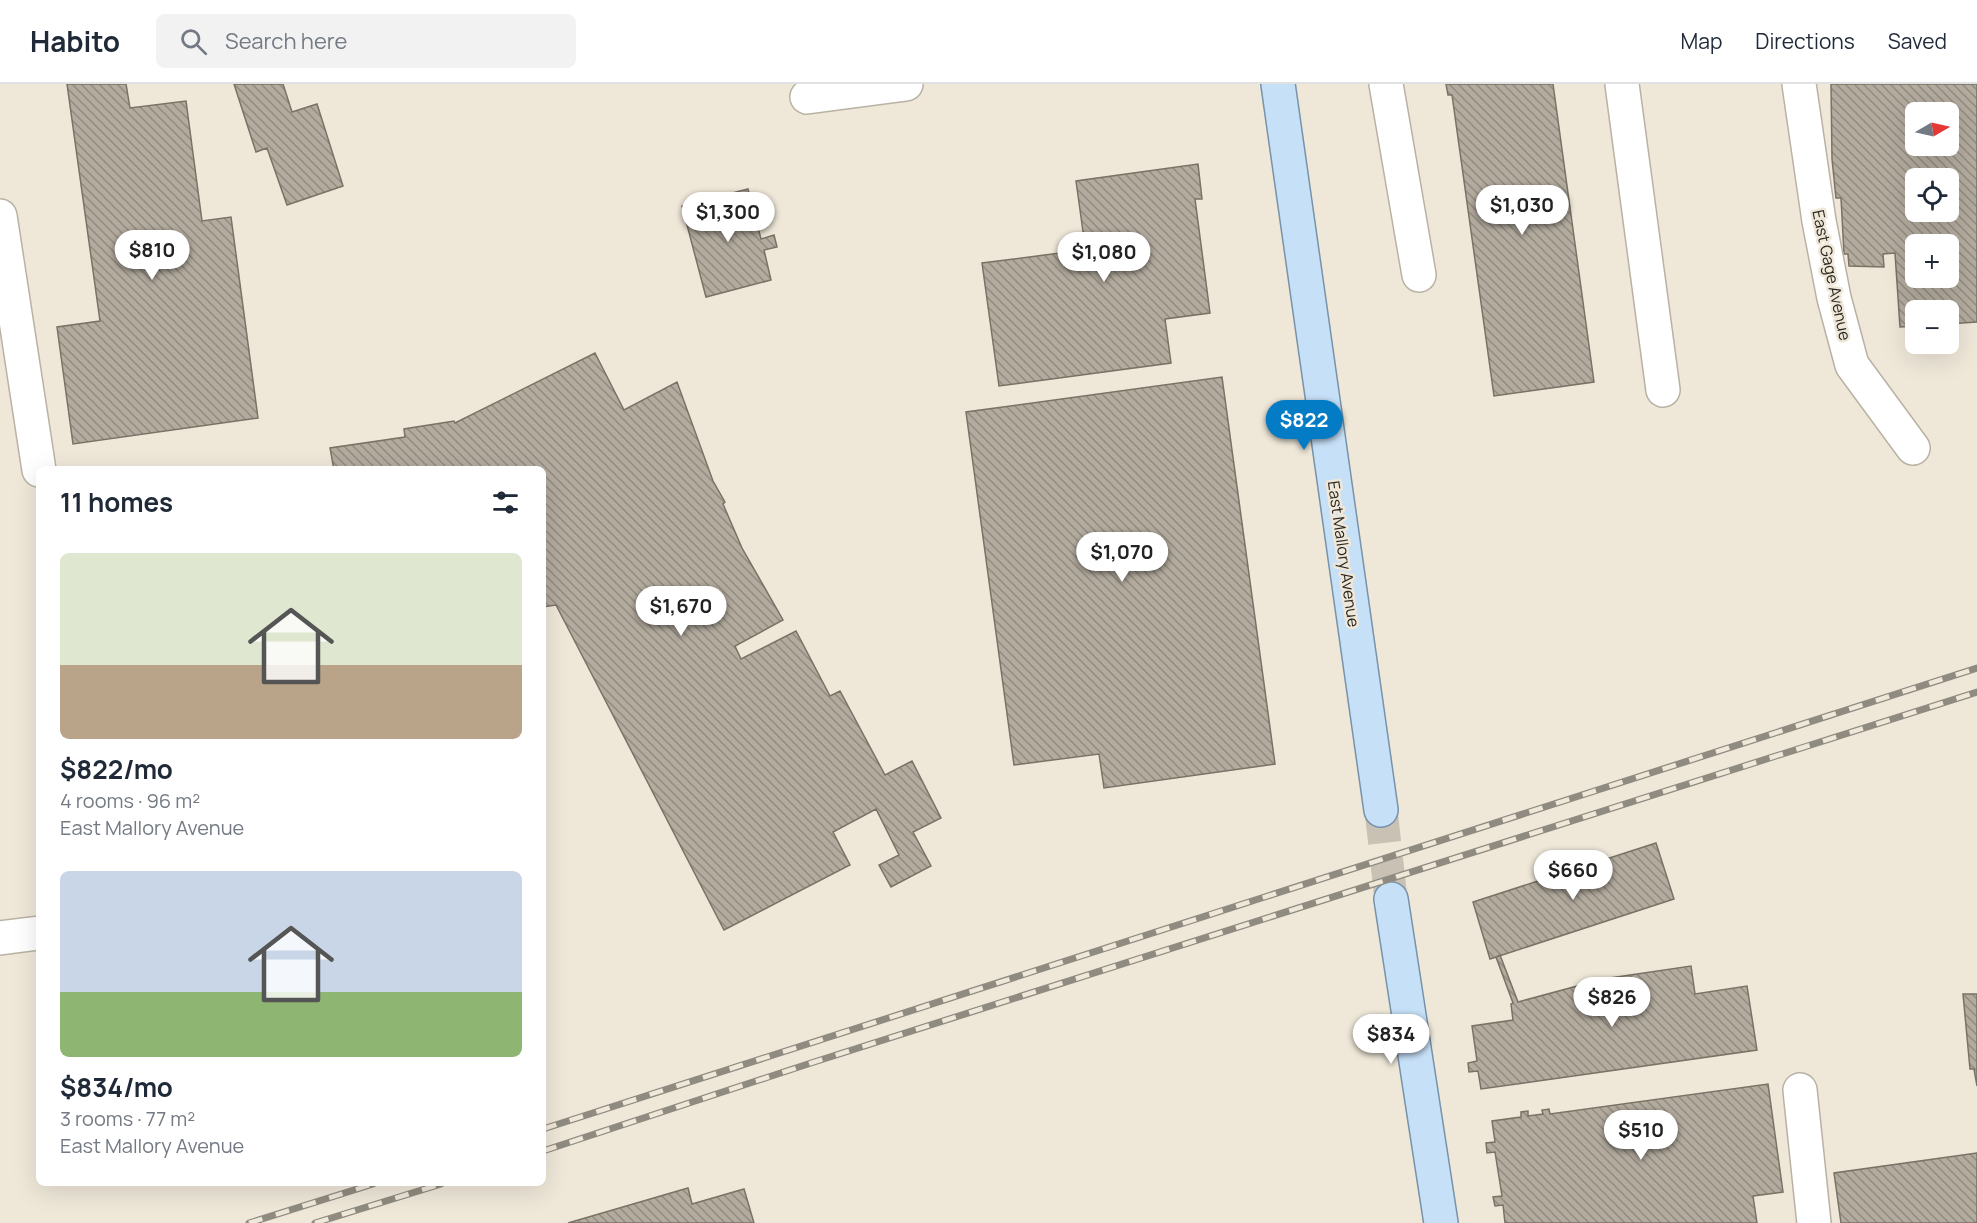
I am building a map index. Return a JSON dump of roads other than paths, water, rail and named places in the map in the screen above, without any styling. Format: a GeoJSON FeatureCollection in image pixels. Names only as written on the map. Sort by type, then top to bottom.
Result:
{"type":"FeatureCollection","features":[{"type":"Feature","properties":{"kind":"main road","name":"East Mallory Avenue"},"geometry":{"type":"LineString","coordinates":[[1278,84],[1381,810]]}},
{"type":"Feature","properties":{"kind":"main road"},"geometry":{"type":"LineString","coordinates":[[1391,899],[1441,1223]]}},
{"type":"Feature","properties":{"kind":"street"},"geometry":{"type":"LineString","coordinates":[[807,97],[906,84]]}},
{"type":"Feature","properties":{"kind":"street"},"geometry":{"type":"LineString","coordinates":[[1386,84],[1419,275]]}},
{"type":"Feature","properties":{"kind":"street"},"geometry":{"type":"LineString","coordinates":[[1622,84],[1663,390]]}},
{"type":"Feature","properties":{"kind":"street","name":"East Gage Avenue"},"geometry":{"type":"LineString","coordinates":[[1799,84],[1821,232],[1834,298],[1852,365],[1913,448]]}},
{"type":"Feature","properties":{"kind":"street"},"geometry":{"type":"LineString","coordinates":[[0,216],[38,466]]}},
{"type":"Feature","properties":{"kind":"street"},"geometry":{"type":"LineString","coordinates":[[0,938],[36,933]]}},
{"type":"Feature","properties":{"kind":"street"},"geometry":{"type":"LineString","coordinates":[[1800,1090],[1814,1223]]}},
{"type":"Feature","properties":{"kind":"tunnel"},"geometry":{"type":"LineString","coordinates":[[1381,810],[1391,899]]}},
{"type":"Feature","properties":{"kind":"railway"},"geometry":{"type":"LineString","coordinates":[[546,1128],[1977,668]]}},
{"type":"Feature","properties":{"kind":"railway"},"geometry":{"type":"LineString","coordinates":[[546,1150],[811,1063],[1977,692]]}},
{"type":"Feature","properties":{"kind":"railway"},"geometry":{"type":"LineString","coordinates":[[249,1223],[367,1186]]}},
{"type":"Feature","properties":{"kind":"railway"},"geometry":{"type":"LineString","coordinates":[[315,1223],[435,1186]]}}]}
